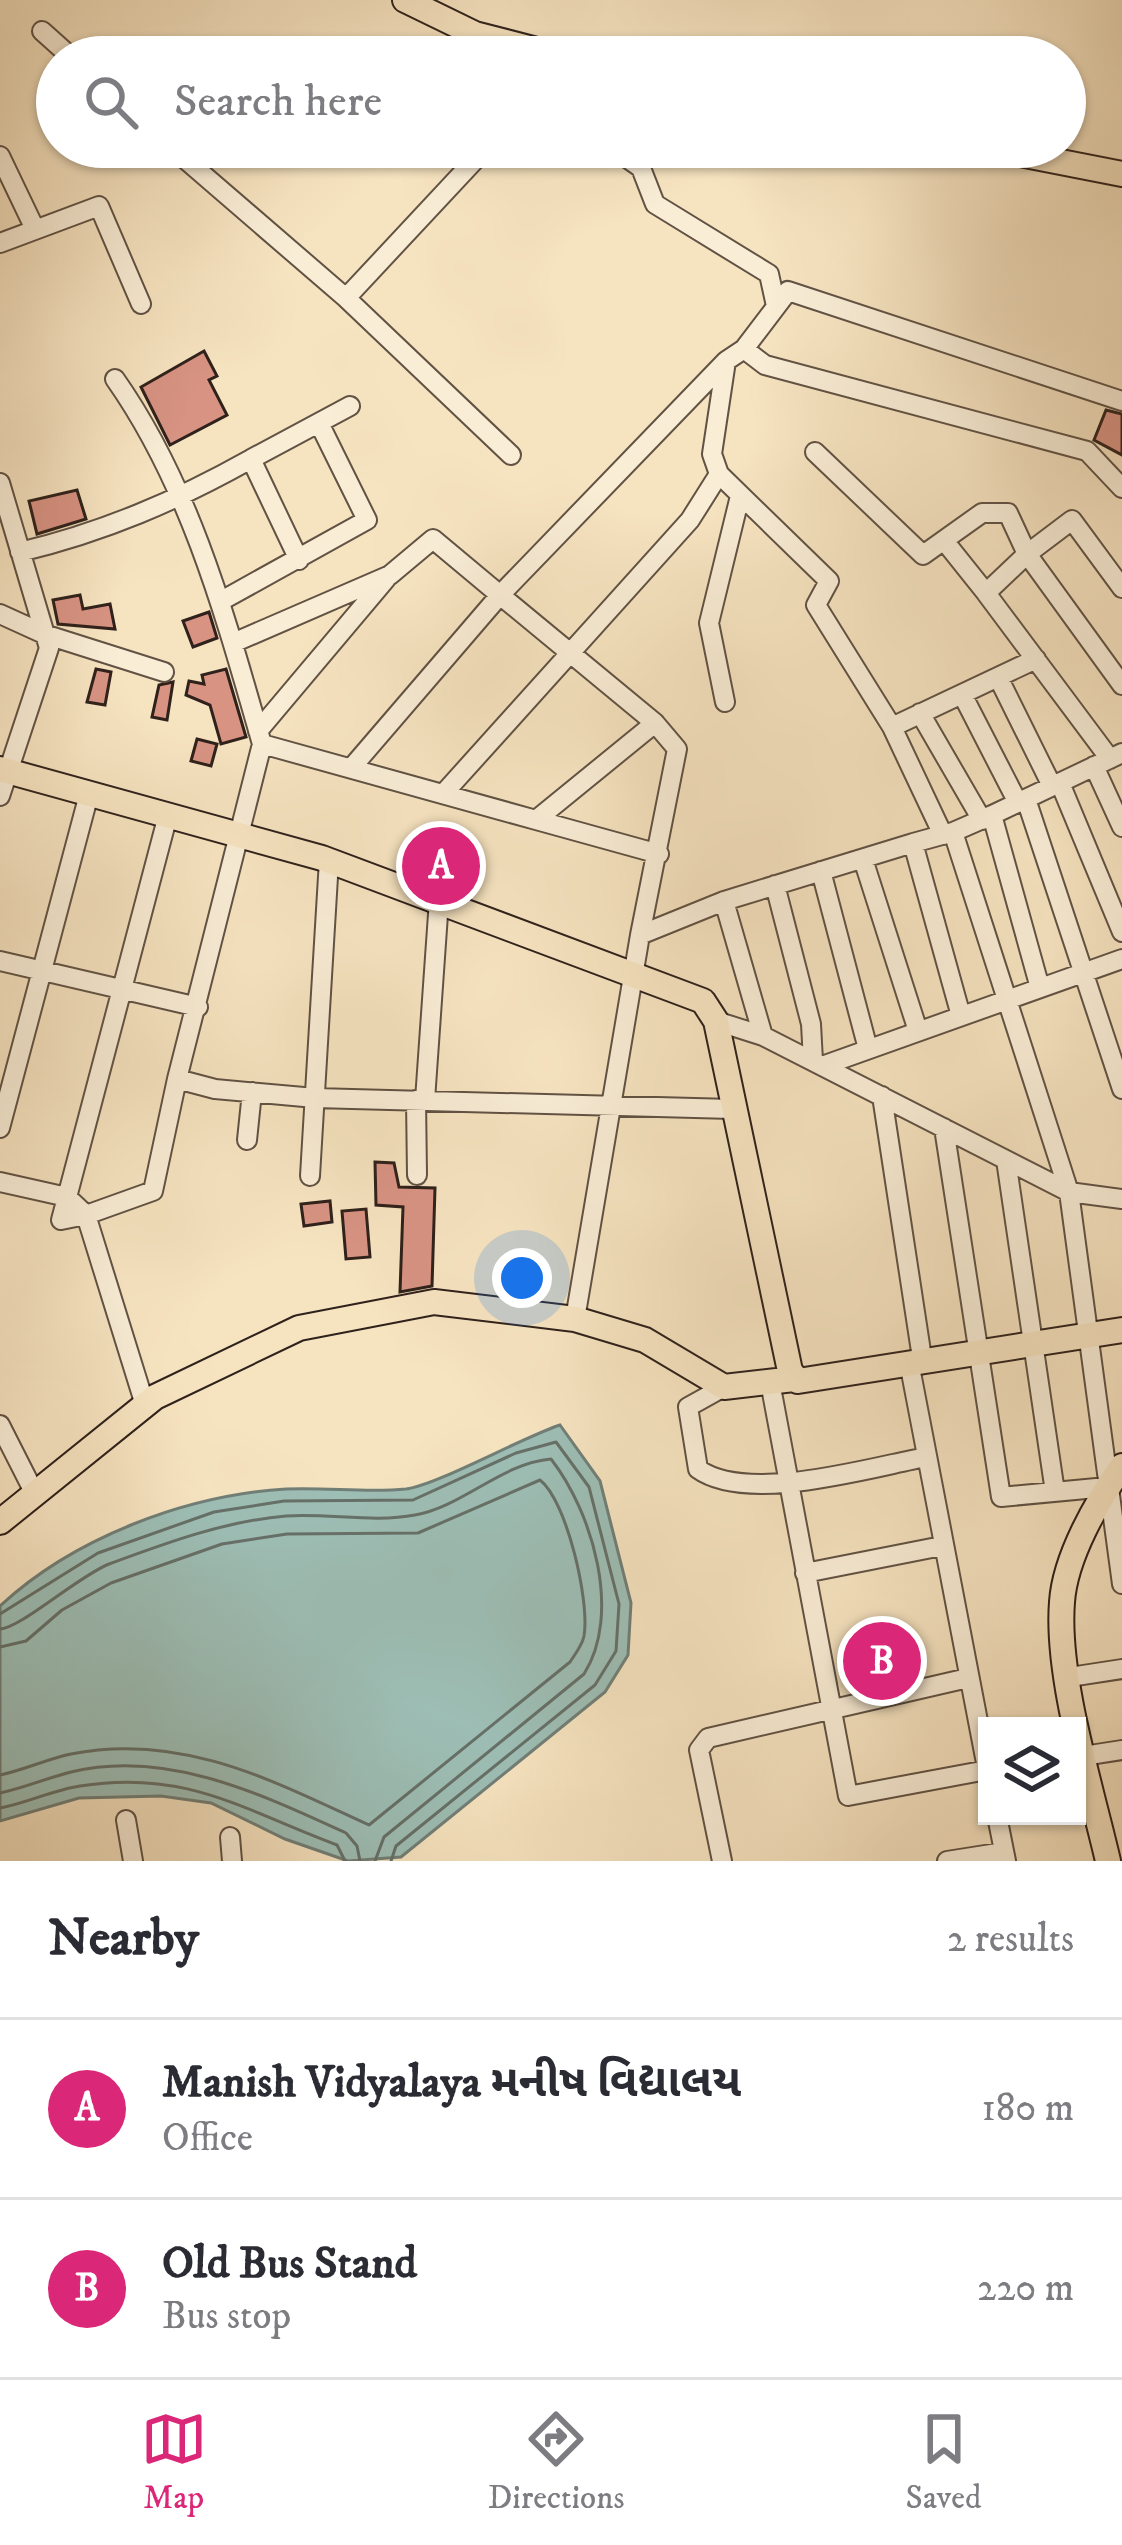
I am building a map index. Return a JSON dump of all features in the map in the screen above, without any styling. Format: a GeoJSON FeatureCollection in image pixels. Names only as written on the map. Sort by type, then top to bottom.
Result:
{"type":"FeatureCollection","features":[{"type":"Feature","properties":{"kind":"main road"},"geometry":{"type":"LineString","coordinates":[[405,0],[483,36]]}},
{"type":"Feature","properties":{"kind":"main road"},"geometry":{"type":"LineString","coordinates":[[1086,167],[1122,174]]}},
{"type":"Feature","properties":{"kind":"main road"},"geometry":{"type":"LineString","coordinates":[[2,779],[89,794],[329,860],[634,970],[703,1000],[716,1021],[782,1381]]}},
{"type":"Feature","properties":{"kind":"main road"},"geometry":{"type":"LineString","coordinates":[[0,1522],[145,1406],[299,1328],[434,1302],[575,1319],[645,1340],[724,1387],[1122,1330]]}},
{"type":"Feature","properties":{"kind":"main road"},"geometry":{"type":"LineString","coordinates":[[1075,1717],[1061,1599],[1113,1497],[1122,1466]]}},
{"type":"Feature","properties":{"kind":"main road"},"geometry":{"type":"LineString","coordinates":[[1086,1779],[1108,1861]]}},
{"type":"Feature","properties":{"kind":"street"},"geometry":{"type":"LineString","coordinates":[[42,31],[48,36]]}},
{"type":"Feature","properties":{"kind":"street"},"geometry":{"type":"LineString","coordinates":[[0,156],[34,227]]}},
{"type":"Feature","properties":{"kind":"street"},"geometry":{"type":"LineString","coordinates":[[195,168],[346,298],[511,455]]}},
{"type":"Feature","properties":{"kind":"street"},"geometry":{"type":"LineString","coordinates":[[346,298],[467,168]]}},
{"type":"Feature","properties":{"kind":"street"},"geometry":{"type":"LineString","coordinates":[[641,168],[655,204],[769,274],[776,306]]}},
{"type":"Feature","properties":{"kind":"street"},"geometry":{"type":"LineString","coordinates":[[0,243],[99,206],[141,304]]}},
{"type":"Feature","properties":{"kind":"street"},"geometry":{"type":"LineString","coordinates":[[352,766],[500,595],[726,361],[744,349],[788,291],[1122,401]]}},
{"type":"Feature","properties":{"kind":"street"},"geometry":{"type":"LineString","coordinates":[[744,349],[765,365],[1087,451],[1122,488]]}},
{"type":"Feature","properties":{"kind":"street"},"geometry":{"type":"LineString","coordinates":[[726,361],[712,454],[719,474],[829,581],[816,605],[892,727],[948,834],[1069,1192],[1122,1584]]}},
{"type":"Feature","properties":{"kind":"street"},"geometry":{"type":"LineString","coordinates":[[115,379],[141,416],[221,601],[260,737]]}},
{"type":"Feature","properties":{"kind":"street"},"geometry":{"type":"LineString","coordinates":[[20,553],[94,534],[178,500],[350,406]]}},
{"type":"Feature","properties":{"kind":"street"},"geometry":{"type":"LineString","coordinates":[[221,601],[367,520],[319,422]]}},
{"type":"Feature","properties":{"kind":"street"},"geometry":{"type":"LineString","coordinates":[[814,452],[923,555],[982,513],[1008,512],[1027,554],[1122,685]]}},
{"type":"Feature","properties":{"kind":"street"},"geometry":{"type":"LineString","coordinates":[[251,459],[299,560]]}},
{"type":"Feature","properties":{"kind":"street"},"geometry":{"type":"LineString","coordinates":[[444,793],[690,520],[719,474]]}},
{"type":"Feature","properties":{"kind":"street"},"geometry":{"type":"LineString","coordinates":[[0,483],[49,648],[2,779]]}},
{"type":"Feature","properties":{"kind":"street"},"geometry":{"type":"LineString","coordinates":[[725,702],[709,623],[740,496]]}},
{"type":"Feature","properties":{"kind":"street"},"geometry":{"type":"LineString","coordinates":[[986,593],[1072,520],[1122,588]]}},
{"type":"Feature","properties":{"kind":"street"},"geometry":{"type":"LineString","coordinates":[[168,815],[61,1220],[153,1191],[260,737],[389,575],[433,539],[655,723],[677,749],[640,934],[575,1319]]}},
{"type":"Feature","properties":{"kind":"street"},"geometry":{"type":"LineString","coordinates":[[946,543],[1109,760],[1122,827]]}},
{"type":"Feature","properties":{"kind":"street"},"geometry":{"type":"LineString","coordinates":[[233,644],[389,575]]}},
{"type":"Feature","properties":{"kind":"street"},"geometry":{"type":"LineString","coordinates":[[0,614],[44,634],[164,672]]}},
{"type":"Feature","properties":{"kind":"street"},"geometry":{"type":"LineString","coordinates":[[892,727],[1036,659]]}},
{"type":"Feature","properties":{"kind":"street"},"geometry":{"type":"LineString","coordinates":[[998,676],[1056,785],[1122,932]]}},
{"type":"Feature","properties":{"kind":"street"},"geometry":{"type":"LineString","coordinates":[[962,694],[1022,801],[1122,1089]]}},
{"type":"Feature","properties":{"kind":"street"},"geometry":{"type":"LineString","coordinates":[[920,713],[987,817],[1040,988]]}},
{"type":"Feature","properties":{"kind":"street"},"geometry":{"type":"LineString","coordinates":[[536,820],[655,723]]}},
{"type":"Feature","properties":{"kind":"street"},"geometry":{"type":"LineString","coordinates":[[260,737],[659,854]]}},
{"type":"Feature","properties":{"kind":"street"},"geometry":{"type":"LineString","coordinates":[[640,934],[724,901],[948,834],[1109,760]]}},
{"type":"Feature","properties":{"kind":"street"},"geometry":{"type":"LineString","coordinates":[[0,1128],[89,794]]}},
{"type":"Feature","properties":{"kind":"street"},"geometry":{"type":"LineString","coordinates":[[913,843],[961,1016]]}},
{"type":"Feature","properties":{"kind":"street"},"geometry":{"type":"LineString","coordinates":[[862,859],[919,1031]]}},
{"type":"Feature","properties":{"kind":"street"},"geometry":{"type":"LineString","coordinates":[[310,1176],[329,860]]}},
{"type":"Feature","properties":{"kind":"street"},"geometry":{"type":"LineString","coordinates":[[821,871],[868,1049]]}},
{"type":"Feature","properties":{"kind":"street"},"geometry":{"type":"LineString","coordinates":[[775,885],[818,1064]]}},
{"type":"Feature","properties":{"kind":"street"},"geometry":{"type":"LineString","coordinates":[[417,1175],[439,900]]}},
{"type":"Feature","properties":{"kind":"street"},"geometry":{"type":"LineString","coordinates":[[724,901],[763,1036]]}},
{"type":"Feature","properties":{"kind":"street"},"geometry":{"type":"LineString","coordinates":[[818,1064],[1122,958]]}},
{"type":"Feature","properties":{"kind":"street"},"geometry":{"type":"LineString","coordinates":[[0,962],[197,1007]]}},
{"type":"Feature","properties":{"kind":"street"},"geometry":{"type":"LineString","coordinates":[[716,1021],[763,1036],[1069,1192],[1122,1199]]}},
{"type":"Feature","properties":{"kind":"street"},"geometry":{"type":"LineString","coordinates":[[177,1079],[315,1098],[732,1109]]}},
{"type":"Feature","properties":{"kind":"street"},"geometry":{"type":"LineString","coordinates":[[247,1140],[252,1092]]}},
{"type":"Feature","properties":{"kind":"street"},"geometry":{"type":"LineString","coordinates":[[882,1096],[926,1457],[978,1726]]}},
{"type":"Feature","properties":{"kind":"street"},"geometry":{"type":"LineString","coordinates":[[944,1128],[974,1351],[1001,1498],[1054,1492],[1113,1497]]}},
{"type":"Feature","properties":{"kind":"street"},"geometry":{"type":"LineString","coordinates":[[1006,1160],[1054,1492]]}},
{"type":"Feature","properties":{"kind":"street"},"geometry":{"type":"LineString","coordinates":[[0,1182],[67,1197]]}},
{"type":"Feature","properties":{"kind":"street"},"geometry":{"type":"LineString","coordinates":[[86,1215],[145,1406]]}},
{"type":"Feature","properties":{"kind":"street"},"geometry":{"type":"LineString","coordinates":[[782,1381],[789,1483],[848,1796],[978,1771]]}},
{"type":"Feature","properties":{"kind":"street"},"geometry":{"type":"LineString","coordinates":[[724,1387],[688,1408],[698,1469],[712,1479],[789,1483],[926,1457]]}},
{"type":"Feature","properties":{"kind":"street"},"geometry":{"type":"LineString","coordinates":[[0,1425],[35,1494]]}},
{"type":"Feature","properties":{"kind":"street"},"geometry":{"type":"LineString","coordinates":[[806,1573],[942,1546]]}},
{"type":"Feature","properties":{"kind":"street"},"geometry":{"type":"LineString","coordinates":[[1070,1677],[1122,1669]]}},
{"type":"Feature","properties":{"kind":"street"},"geometry":{"type":"LineString","coordinates":[[722,1861],[699,1750],[707,1738],[968,1678]]}},
{"type":"Feature","properties":{"kind":"street"},"geometry":{"type":"LineString","coordinates":[[1086,1756],[1122,1750]]}},
{"type":"Feature","properties":{"kind":"street"},"geometry":{"type":"LineString","coordinates":[[126,1820],[133,1861]]}},
{"type":"Feature","properties":{"kind":"street"},"geometry":{"type":"LineString","coordinates":[[947,1861],[1005,1856],[999,1825]]}},
{"type":"Feature","properties":{"kind":"street"},"geometry":{"type":"LineString","coordinates":[[230,1838],[232,1861]]}},
{"type":"Feature","properties":{"kind":"water"},"geometry":{"type":"Polygon","coordinates":[[[560,1425],[600,1481],[631,1603],[628,1655],[605,1692],[401,1857],[348,1861],[285,1839],[211,1803],[161,1796],[79,1798],[0,1821],[0,1606],[29,1582],[96,1541],[171,1511],[209,1500],[286,1489],[420,1486],[560,1425]]]}},
{"type":"Feature","properties":{"kind":"building"},"geometry":{"type":"Polygon","coordinates":[[[204,351],[217,376],[209,380],[227,415],[170,445],[141,387],[204,351]]]}},
{"type":"Feature","properties":{"kind":"building"},"geometry":{"type":"Polygon","coordinates":[[[1106,410],[1122,414],[1122,455],[1094,440],[1106,410]]]}},
{"type":"Feature","properties":{"kind":"building"},"geometry":{"type":"Polygon","coordinates":[[[77,490],[86,519],[37,534],[29,501],[77,490]]]}},
{"type":"Feature","properties":{"kind":"building"},"geometry":{"type":"Polygon","coordinates":[[[80,595],[83,609],[110,604],[115,629],[58,624],[53,600],[80,595]]]}},
{"type":"Feature","properties":{"kind":"building"},"geometry":{"type":"Polygon","coordinates":[[[209,612],[217,638],[193,647],[183,621],[209,612]]]}},
{"type":"Feature","properties":{"kind":"building"},"geometry":{"type":"Polygon","coordinates":[[[96,669],[111,672],[105,705],[87,702],[96,669]]]}},
{"type":"Feature","properties":{"kind":"building"},"geometry":{"type":"Polygon","coordinates":[[[226,669],[246,737],[221,744],[210,705],[186,695],[189,681],[204,684],[202,675],[226,669]]]}},
{"type":"Feature","properties":{"kind":"building"},"geometry":{"type":"Polygon","coordinates":[[[173,682],[167,720],[152,717],[159,685],[173,682]]]}},
{"type":"Feature","properties":{"kind":"building"},"geometry":{"type":"Polygon","coordinates":[[[197,739],[217,744],[211,766],[191,761],[197,739]]]}},
{"type":"Feature","properties":{"kind":"building"},"geometry":{"type":"Polygon","coordinates":[[[375,1162],[394,1163],[399,1187],[435,1188],[432,1286],[400,1292],[403,1207],[376,1205],[375,1162]]]}},
{"type":"Feature","properties":{"kind":"building"},"geometry":{"type":"Polygon","coordinates":[[[330,1201],[332,1222],[304,1226],[301,1204],[330,1201]]]}},
{"type":"Feature","properties":{"kind":"building"},"geometry":{"type":"Polygon","coordinates":[[[366,1209],[370,1257],[346,1259],[342,1211],[366,1209]]]}},
{"type":"Feature","properties":{"kind":"place","name":"Manish Vidyalaya મનીષ વિદ્યાલય"},"geometry":{"type":"Point","coordinates":[441,866]}},
{"type":"Feature","properties":{"kind":"place","name":"Old Bus Stand"},"geometry":{"type":"Point","coordinates":[882,1661]}}]}
